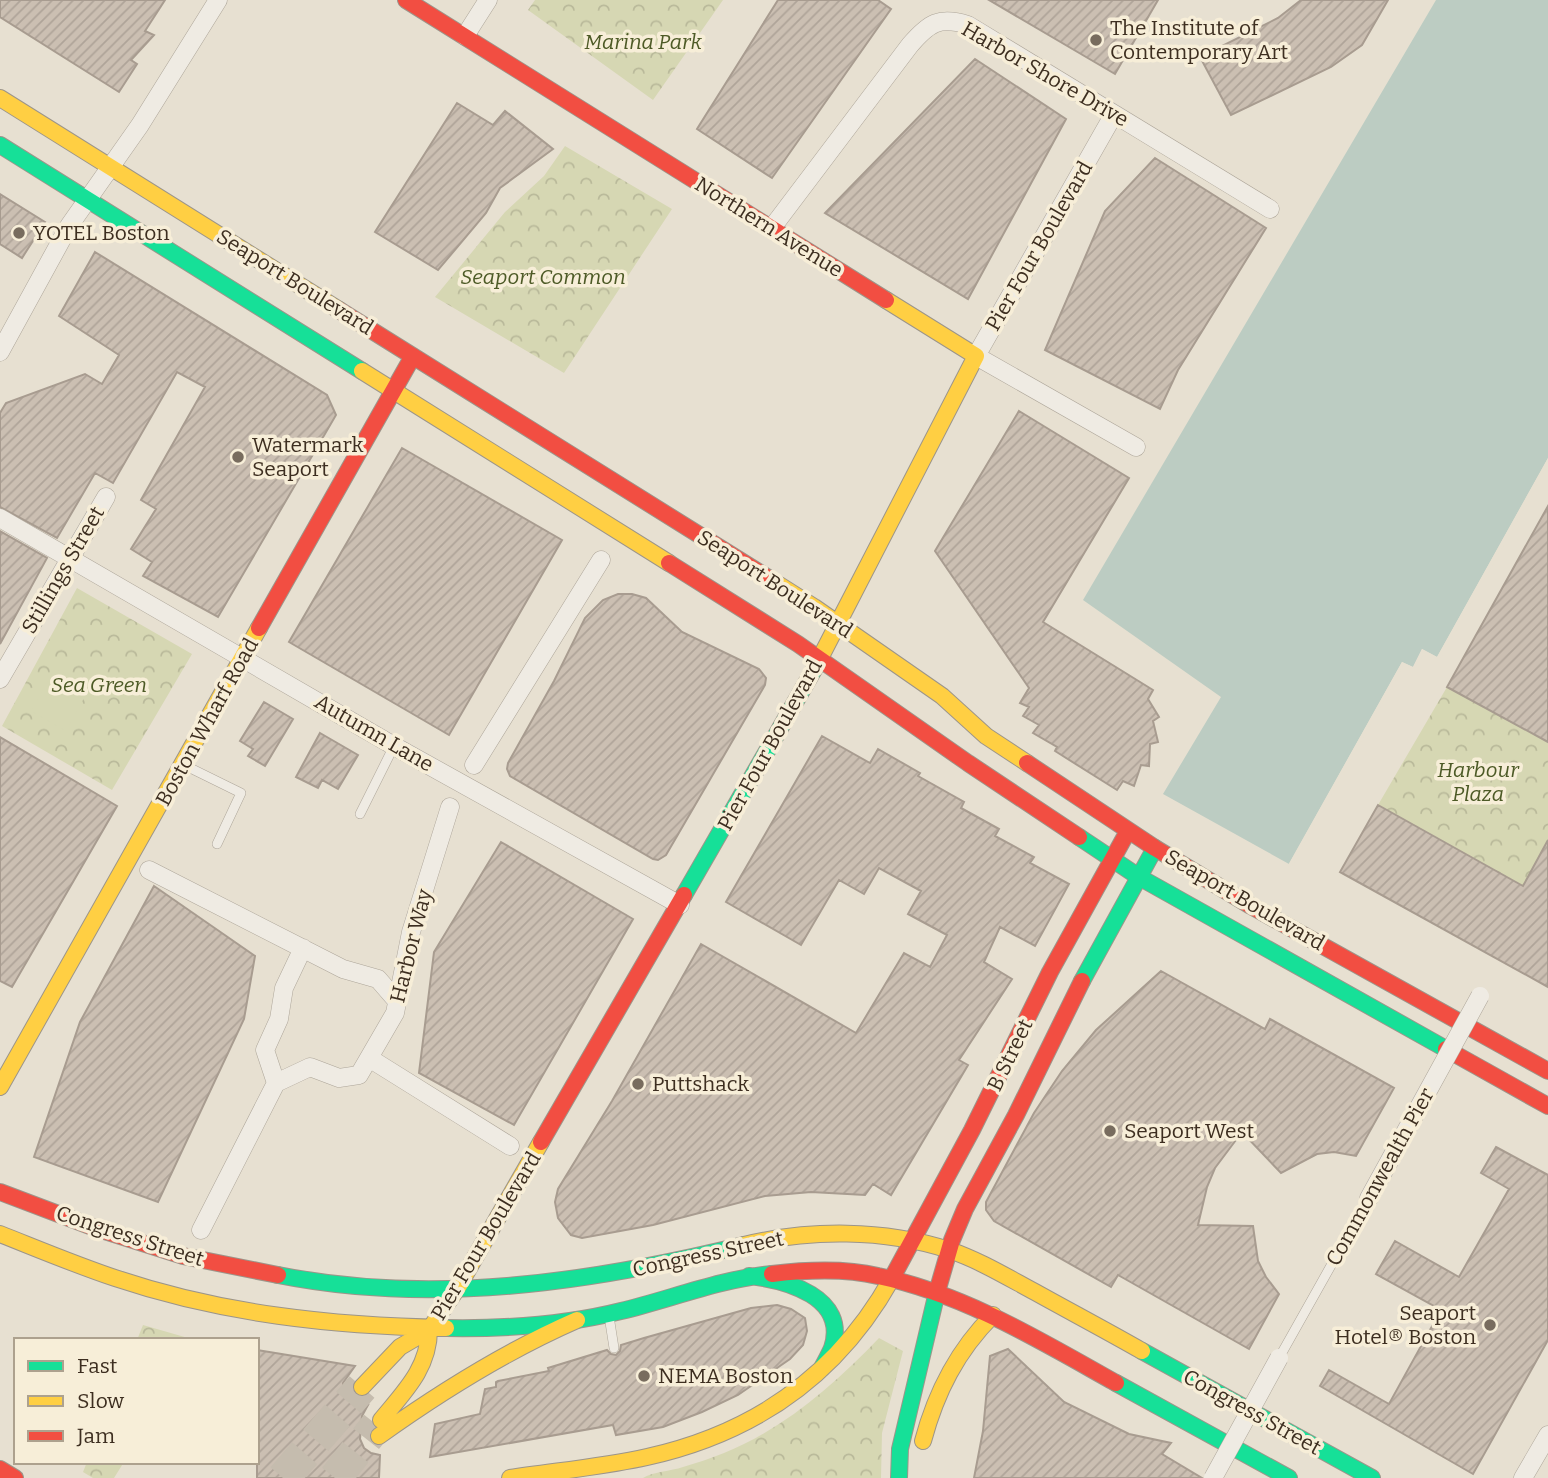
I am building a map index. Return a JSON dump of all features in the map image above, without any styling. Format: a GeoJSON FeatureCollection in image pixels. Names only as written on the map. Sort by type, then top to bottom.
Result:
{"type":"FeatureCollection","features":[{"type":"Feature","properties":{"kind":"main road","name":"Northern Avenue"},"geometry":{"type":"LineString","coordinates":[[406,0],[976,356]]}},
{"type":"Feature","properties":{"kind":"main road","name":"Seaport Boulevard"},"geometry":{"type":"LineString","coordinates":[[0,98],[838,623],[942,696],[986,736],[1155,848],[1251,906],[1548,1071]]}},
{"type":"Feature","properties":{"kind":"main road","name":"Seaport Boulevard"},"geometry":{"type":"LineString","coordinates":[[0,145],[820,658],[960,757],[1139,877],[1548,1106]]}},
{"type":"Feature","properties":{"kind":"main road","name":"Boston Wharf Road"},"geometry":{"type":"LineString","coordinates":[[0,1087],[413,356]]}},
{"type":"Feature","properties":{"kind":"main road","name":"Pier Four Boulevard"},"geometry":{"type":"LineString","coordinates":[[429,1330],[457,1289],[820,658],[976,356]]}},
{"type":"Feature","properties":{"kind":"main road","name":"B Street"},"geometry":{"type":"LineString","coordinates":[[510,1478],[627,1461],[694,1444],[755,1416],[789,1396],[818,1373],[863,1326],[972,1130],[1043,985],[1128,831]]}},
{"type":"Feature","properties":{"kind":"main road","name":"B Street"},"geometry":{"type":"LineString","coordinates":[[899,1478],[900,1449],[949,1250],[969,1201],[1016,1115],[1076,992],[1155,848]]}},
{"type":"Feature","properties":{"kind":"main road","name":"Congress Street"},"geometry":{"type":"LineString","coordinates":[[0,1192],[119,1236],[220,1265],[286,1278],[340,1284],[457,1289],[533,1284],[666,1264],[741,1244],[797,1236],[868,1235],[912,1241],[949,1250],[989,1266],[1372,1478]]}},
{"type":"Feature","properties":{"kind":"main road","name":"Congress Street"},"geometry":{"type":"LineString","coordinates":[[0,1234],[114,1278],[230,1308],[340,1325],[429,1330],[577,1321],[609,1301],[657,1303],[749,1276],[779,1271],[829,1270],[892,1278],[937,1292],[993,1315],[1289,1478]]}},
{"type":"Feature","properties":{"kind":"main road"},"geometry":{"type":"LineString","coordinates":[[609,1301],[666,1264]]}},
{"type":"Feature","properties":{"kind":"main road"},"geometry":{"type":"LineString","coordinates":[[749,1276],[792,1283],[814,1294],[824,1304],[831,1315],[835,1335],[828,1358],[818,1373]]}},
{"type":"Feature","properties":{"kind":"main road"},"geometry":{"type":"LineString","coordinates":[[920,1457],[930,1414],[946,1375],[967,1342],[993,1315]]}},
{"type":"Feature","properties":{"kind":"main road"},"geometry":{"type":"LineString","coordinates":[[362,1387],[395,1350],[416,1334],[429,1330],[428,1352],[422,1368],[378,1430],[493,1360],[577,1321]]}},
{"type":"Feature","properties":{"kind":"main road"},"geometry":{"type":"LineString","coordinates":[[0,1469],[15,1478]]}},
{"type":"Feature","properties":{"kind":"street"},"geometry":{"type":"LineString","coordinates":[[0,352],[69,226],[140,125],[218,0]]}},
{"type":"Feature","properties":{"kind":"street"},"geometry":{"type":"LineString","coordinates":[[465,36],[488,0]]}},
{"type":"Feature","properties":{"kind":"street","name":"Harbor Shore Drive"},"geometry":{"type":"LineString","coordinates":[[771,229],[910,45],[929,27],[940,21],[951,20],[968,25],[1270,209]]}},
{"type":"Feature","properties":{"kind":"street","name":"Pier Four Boulevard"},"geometry":{"type":"LineString","coordinates":[[976,356],[1114,114]]}},
{"type":"Feature","properties":{"kind":"street","name":"Northern Avenue"},"geometry":{"type":"LineString","coordinates":[[976,356],[1136,447]]}},
{"type":"Feature","properties":{"kind":"street","name":"Stillings Street"},"geometry":{"type":"LineString","coordinates":[[0,679],[106,497]]}},
{"type":"Feature","properties":{"kind":"street","name":"Autumn Lane"},"geometry":{"type":"LineString","coordinates":[[0,518],[394,746],[680,905]]}},
{"type":"Feature","properties":{"kind":"street"},"geometry":{"type":"LineString","coordinates":[[474,765],[600,560]]}},
{"type":"Feature","properties":{"kind":"street","name":"Harbor Way"},"geometry":{"type":"LineString","coordinates":[[275,1083],[310,1067],[339,1078],[359,1075],[395,1013],[411,932],[450,807]]}},
{"type":"Feature","properties":{"kind":"street"},"geometry":{"type":"LineString","coordinates":[[149,870],[343,969],[378,979],[397,1001]]}},
{"type":"Feature","properties":{"kind":"street"},"geometry":{"type":"LineString","coordinates":[[201,1230],[275,1083],[265,1050],[279,1018],[284,988],[303,948]]}},
{"type":"Feature","properties":{"kind":"street","name":"Commonwealth Pier"},"geometry":{"type":"LineString","coordinates":[[1369,1198],[1480,996]]}},
{"type":"Feature","properties":{"kind":"street"},"geometry":{"type":"LineString","coordinates":[[369,1058],[510,1146]]}},
{"type":"Feature","properties":{"kind":"street"},"geometry":{"type":"LineString","coordinates":[[1213,1478],[1279,1358]]}},
{"type":"Feature","properties":{"kind":"street"},"geometry":{"type":"LineString","coordinates":[[1523,1478],[1548,1435]]}},
{"type":"Feature","properties":{"kind":"lane"},"geometry":{"type":"LineString","coordinates":[[360,814],[394,746]]}},
{"type":"Feature","properties":{"kind":"lane"},"geometry":{"type":"LineString","coordinates":[[183,764],[241,793],[217,844]]}},
{"type":"Feature","properties":{"kind":"lane","name":"Commonwealth Pier"},"geometry":{"type":"LineString","coordinates":[[1279,1358],[1369,1198]]}},
{"type":"Feature","properties":{"kind":"lane"},"geometry":{"type":"LineString","coordinates":[[609,1301],[614,1348]]}},
{"type":"Feature","properties":{"kind":"green space","name":"Marina Park"},"geometry":{"type":"Polygon","coordinates":[[[535,0],[723,0],[653,100],[528,10],[535,0]]]}},
{"type":"Feature","properties":{"kind":"green space","name":"Seaport Common"},"geometry":{"type":"Polygon","coordinates":[[[565,146],[672,209],[564,373],[435,297],[505,212],[544,176],[565,146]]]}},
{"type":"Feature","properties":{"kind":"green space","name":"Sea Green"},"geometry":{"type":"Polygon","coordinates":[[[77,588],[192,654],[112,790],[2,726],[77,588]]]}},
{"type":"Feature","properties":{"kind":"green space"},"geometry":{"type":"Polygon","coordinates":[[[55,668],[90,687],[66,731],[31,711],[55,668]]]}},
{"type":"Feature","properties":{"kind":"green space","name":"Harbour Plaza"},"geometry":{"type":"Polygon","coordinates":[[[1447,687],[1548,742],[1548,840],[1523,886],[1378,805],[1447,687]]]}},
{"type":"Feature","properties":{"kind":"green space"},"geometry":{"type":"Polygon","coordinates":[[[143,1325],[188,1338],[138,1338],[143,1325]]]}},
{"type":"Feature","properties":{"kind":"green space"},"geometry":{"type":"Polygon","coordinates":[[[879,1338],[903,1351],[882,1433],[881,1478],[643,1478],[719,1455],[768,1431],[808,1404],[879,1338]]]}},
{"type":"Feature","properties":{"kind":"green space"},"geometry":{"type":"Polygon","coordinates":[[[86,1464],[123,1464],[114,1478],[93,1478],[83,1472],[86,1464]]]}},
{"type":"Feature","properties":{"kind":"shaded area"},"geometry":{"type":"Polygon","coordinates":[[[1436,0],[1548,0],[1548,458],[1437,657],[1422,649],[1413,667],[1402,662],[1289,864],[1163,794],[1221,697],[1083,600],[1436,0]]]}},
{"type":"Feature","properties":{"kind":"pier"},"geometry":{"type":"Polygon","coordinates":[[[1548,458],[1548,466],[1440,659],[1436,661],[1424,654],[1414,670],[1403,666],[1292,866],[1287,867],[1402,662],[1413,667],[1422,649],[1437,657],[1548,458]]]}},
{"type":"Feature","properties":{"kind":"building"},"geometry":{"type":"Polygon","coordinates":[[[0,0],[165,0],[145,31],[154,35],[131,60],[137,64],[119,92],[0,17],[0,0]]]}},
{"type":"Feature","properties":{"kind":"building"},"geometry":{"type":"Polygon","coordinates":[[[778,0],[878,0],[891,9],[772,178],[697,129],[778,0]]]}},
{"type":"Feature","properties":{"kind":"building","name":"The Institute of Contemporary Art"},"geometry":{"type":"Polygon","coordinates":[[[989,0],[1158,0],[1115,74],[989,0]]]}},
{"type":"Feature","properties":{"kind":"building"},"geometry":{"type":"Polygon","coordinates":[[[1301,0],[1388,0],[1362,45],[1331,67],[1231,115],[1200,57],[1278,18],[1301,0]]]}},
{"type":"Feature","properties":{"kind":"building"},"geometry":{"type":"Polygon","coordinates":[[[975,59],[1066,119],[968,299],[825,213],[975,59]]]}},
{"type":"Feature","properties":{"kind":"building"},"geometry":{"type":"Polygon","coordinates":[[[457,103],[493,125],[505,111],[553,149],[500,188],[486,213],[438,270],[375,232],[457,103]]]}},
{"type":"Feature","properties":{"kind":"building"},"geometry":{"type":"Polygon","coordinates":[[[1155,158],[1266,228],[1178,370],[1160,409],[1045,350],[1105,211],[1155,158]]]}},
{"type":"Feature","properties":{"kind":"building","name":"YOTEL Boston"},"geometry":{"type":"Polygon","coordinates":[[[0,194],[45,222],[22,258],[0,244],[0,194]]]}},
{"type":"Feature","properties":{"kind":"building","name":"Watermark Seaport"},"geometry":{"type":"Polygon","coordinates":[[[95,252],[327,395],[336,415],[218,617],[143,576],[152,562],[131,549],[156,509],[141,500],[205,387],[177,372],[113,483],[95,473],[57,538],[0,507],[0,413],[6,403],[85,374],[102,384],[119,355],[59,316],[95,252]]]}},
{"type":"Feature","properties":{"kind":"building"},"geometry":{"type":"Polygon","coordinates":[[[1019,411],[1129,478],[1043,622],[1153,690],[1148,699],[1159,717],[1153,721],[1158,742],[1150,744],[1149,766],[1141,765],[1134,786],[1123,781],[1117,790],[1055,751],[1057,747],[1033,733],[1039,725],[1023,716],[1029,707],[1020,703],[1029,688],[935,551],[1019,411]]]}},
{"type":"Feature","properties":{"kind":"building"},"geometry":{"type":"Polygon","coordinates":[[[402,448],[562,540],[449,735],[289,642],[402,448]]]}},
{"type":"Feature","properties":{"kind":"building"},"geometry":{"type":"Polygon","coordinates":[[[1548,506],[1548,742],[1447,687],[1548,506]]]}},
{"type":"Feature","properties":{"kind":"building"},"geometry":{"type":"Polygon","coordinates":[[[0,531],[47,558],[0,644],[0,531]]]}},
{"type":"Feature","properties":{"kind":"building"},"geometry":{"type":"Polygon","coordinates":[[[618,594],[646,598],[682,632],[759,669],[766,678],[765,685],[666,855],[658,860],[510,776],[507,769],[585,618],[603,600],[618,594]]]}},
{"type":"Feature","properties":{"kind":"building"},"geometry":{"type":"Polygon","coordinates":[[[264,702],[293,719],[265,766],[248,756],[253,749],[240,741],[264,702]]]}},
{"type":"Feature","properties":{"kind":"building"},"geometry":{"type":"Polygon","coordinates":[[[320,733],[358,755],[338,789],[322,780],[318,788],[296,777],[320,733]]]}},
{"type":"Feature","properties":{"kind":"building"},"geometry":{"type":"Polygon","coordinates":[[[822,736],[870,763],[878,749],[920,773],[918,776],[964,802],[961,808],[999,829],[995,836],[1034,857],[1030,863],[1069,884],[1035,946],[1000,927],[984,962],[1012,979],[959,1060],[968,1065],[891,1195],[873,1184],[865,1195],[811,1192],[765,1196],[653,1225],[582,1238],[571,1235],[558,1218],[555,1202],[558,1189],[612,1101],[701,944],[856,1033],[904,953],[930,967],[947,935],[908,914],[921,891],[879,868],[864,894],[839,880],[801,945],[726,902],[822,736]]]}},
{"type":"Feature","properties":{"kind":"building"},"geometry":{"type":"Polygon","coordinates":[[[0,737],[117,806],[12,987],[0,981],[0,737]]]}},
{"type":"Feature","properties":{"kind":"building"},"geometry":{"type":"Polygon","coordinates":[[[1378,805],[1523,886],[1548,840],[1548,987],[1340,872],[1378,805]]]}},
{"type":"Feature","properties":{"kind":"building"},"geometry":{"type":"Polygon","coordinates":[[[501,842],[633,919],[514,1125],[419,1073],[434,952],[501,842]]]}},
{"type":"Feature","properties":{"kind":"building"},"geometry":{"type":"Polygon","coordinates":[[[154,886],[255,956],[244,1019],[158,1202],[34,1157],[80,1022],[154,886]]]}},
{"type":"Feature","properties":{"kind":"building"},"geometry":{"type":"Polygon","coordinates":[[[1161,971],[1265,1029],[1270,1019],[1394,1088],[1356,1156],[1334,1152],[1317,1154],[1281,1173],[1242,1132],[1215,1168],[1207,1187],[1198,1225],[1253,1226],[1258,1261],[1279,1294],[1249,1349],[1118,1275],[1111,1287],[994,1221],[986,1210],[986,1202],[1034,1113],[1062,1071],[1096,1030],[1161,971]]]}},
{"type":"Feature","properties":{"kind":"building","name":"Seaport Hotel® Boston"},"geometry":{"type":"Polygon","coordinates":[[[1496,1147],[1548,1175],[1548,1340],[1473,1474],[1320,1386],[1329,1370],[1389,1404],[1441,1310],[1376,1274],[1395,1241],[1459,1277],[1509,1189],[1481,1173],[1496,1147]]]}},
{"type":"Feature","properties":{"kind":"building","name":"NEMA Boston"},"geometry":{"type":"Polygon","coordinates":[[[777,1305],[791,1309],[805,1318],[807,1331],[803,1345],[790,1359],[738,1395],[702,1412],[663,1427],[616,1435],[613,1425],[430,1457],[435,1424],[480,1414],[485,1389],[496,1387],[498,1381],[549,1371],[548,1368],[607,1350],[616,1355],[621,1345],[751,1308],[777,1305]]]}},
{"type":"Feature","properties":{"kind":"building"},"geometry":{"type":"Polygon","coordinates":[[[1008,1349],[1064,1402],[1129,1434],[1171,1443],[1162,1454],[1202,1478],[974,1478],[983,1431],[990,1356],[1008,1349]]]}},
{"type":"Feature","properties":{"kind":"building"},"geometry":{"type":"Polygon","coordinates":[[[259,1350],[355,1366],[343,1383],[344,1393],[350,1402],[359,1406],[368,1405],[362,1416],[360,1439],[364,1448],[380,1455],[379,1478],[257,1478],[259,1350]]]}},
{"type":"Feature","properties":{"kind":"tunnel"},"geometry":{"type":"LineString","coordinates":[[283,1478],[362,1387]]}},
{"type":"Feature","properties":{"kind":"tunnel"},"geometry":{"type":"LineString","coordinates":[[335,1478],[377,1425]]}},
{"type":"Feature","properties":{"kind":"traffic: fast"},"geometry":{"type":"LineString","coordinates":[[0,145],[362,371]]}},
{"type":"Feature","properties":{"kind":"traffic: fast"},"geometry":{"type":"LineString","coordinates":[[684,895],[816,666]]}},
{"type":"Feature","properties":{"kind":"traffic: fast"},"geometry":{"type":"LineString","coordinates":[[1079,837],[1139,877],[1446,1049]]}},
{"type":"Feature","properties":{"kind":"traffic: fast"},"geometry":{"type":"LineString","coordinates":[[1082,981],[1155,848]]}},
{"type":"Feature","properties":{"kind":"traffic: fast"},"geometry":{"type":"LineString","coordinates":[[278,1275],[395,1289],[512,1286],[629,1270],[744,1245]]}},
{"type":"Feature","properties":{"kind":"traffic: fast"},"geometry":{"type":"LineString","coordinates":[[446,1328],[512,1327],[578,1320],[734,1280],[772,1274]]}},
{"type":"Feature","properties":{"kind":"traffic: fast"},"geometry":{"type":"LineString","coordinates":[[749,1276],[796,1287],[823,1304],[831,1316],[835,1330],[832,1348],[822,1368]]}},
{"type":"Feature","properties":{"kind":"traffic: fast"},"geometry":{"type":"LineString","coordinates":[[899,1478],[900,1449],[937,1292]]}},
{"type":"Feature","properties":{"kind":"traffic: fast"},"geometry":{"type":"LineString","coordinates":[[1142,1351],[1372,1478]]}},
{"type":"Feature","properties":{"kind":"traffic: fast"},"geometry":{"type":"LineString","coordinates":[[1116,1383],[1289,1478]]}},
{"type":"Feature","properties":{"kind":"traffic: slow"},"geometry":{"type":"LineString","coordinates":[[0,98],[339,310]]}},
{"type":"Feature","properties":{"kind":"traffic: slow"},"geometry":{"type":"LineString","coordinates":[[816,666],[976,356],[886,300]]}},
{"type":"Feature","properties":{"kind":"traffic: slow"},"geometry":{"type":"LineString","coordinates":[[362,371],[669,563]]}},
{"type":"Feature","properties":{"kind":"traffic: slow"},"geometry":{"type":"LineString","coordinates":[[773,581],[942,696],[986,736],[1027,763]]}},
{"type":"Feature","properties":{"kind":"traffic: slow"},"geometry":{"type":"LineString","coordinates":[[0,1087],[259,628]]}},
{"type":"Feature","properties":{"kind":"traffic: slow"},"geometry":{"type":"LineString","coordinates":[[429,1330],[457,1289],[541,1142]]}},
{"type":"Feature","properties":{"kind":"traffic: slow"},"geometry":{"type":"LineString","coordinates":[[0,1234],[115,1278],[196,1301],[320,1321],[446,1328]]}},
{"type":"Feature","properties":{"kind":"traffic: slow"},"geometry":{"type":"LineString","coordinates":[[744,1245],[821,1234],[873,1235],[924,1243],[982,1264],[1142,1351]]}},
{"type":"Feature","properties":{"kind":"traffic: slow"},"geometry":{"type":"LineString","coordinates":[[510,1478],[647,1457],[723,1433],[758,1415],[790,1395],[846,1344],[892,1278]]}},
{"type":"Feature","properties":{"kind":"traffic: slow"},"geometry":{"type":"LineString","coordinates":[[923,1441],[934,1406],[949,1373],[969,1343],[993,1315]]}},
{"type":"Feature","properties":{"kind":"traffic: slow"},"geometry":{"type":"LineString","coordinates":[[379,1436],[475,1373],[577,1320]]}},
{"type":"Feature","properties":{"kind":"traffic: slow"},"geometry":{"type":"LineString","coordinates":[[362,1387],[400,1347],[429,1330],[428,1344],[420,1368],[381,1420]]}},
{"type":"Feature","properties":{"kind":"traffic: jam"},"geometry":{"type":"LineString","coordinates":[[406,0],[886,300]]}},
{"type":"Feature","properties":{"kind":"traffic: jam"},"geometry":{"type":"LineString","coordinates":[[339,310],[773,581]]}},
{"type":"Feature","properties":{"kind":"traffic: jam"},"geometry":{"type":"LineString","coordinates":[[259,628],[413,356]]}},
{"type":"Feature","properties":{"kind":"traffic: jam"},"geometry":{"type":"LineString","coordinates":[[669,563],[798,644],[1079,837]]}},
{"type":"Feature","properties":{"kind":"traffic: jam"},"geometry":{"type":"LineString","coordinates":[[1027,763],[1155,848],[1251,906],[1548,1071]]}},
{"type":"Feature","properties":{"kind":"traffic: jam"},"geometry":{"type":"LineString","coordinates":[[892,1278],[972,1130],[1050,972],[1128,831]]}},
{"type":"Feature","properties":{"kind":"traffic: jam"},"geometry":{"type":"LineString","coordinates":[[541,1142],[684,895]]}},
{"type":"Feature","properties":{"kind":"traffic: jam"},"geometry":{"type":"LineString","coordinates":[[937,1292],[952,1240],[965,1209],[1016,1115],[1082,981]]}},
{"type":"Feature","properties":{"kind":"traffic: jam"},"geometry":{"type":"LineString","coordinates":[[1446,1049],[1548,1106]]}},
{"type":"Feature","properties":{"kind":"traffic: jam"},"geometry":{"type":"LineString","coordinates":[[0,1192],[98,1229],[183,1256],[278,1275]]}},
{"type":"Feature","properties":{"kind":"traffic: jam"},"geometry":{"type":"LineString","coordinates":[[772,1274],[852,1272],[910,1284],[971,1306],[1116,1383]]}},
{"type":"Feature","properties":{"kind":"traffic: jam"},"geometry":{"type":"LineString","coordinates":[[0,1469],[15,1478]]}},
{"type":"Feature","properties":{"kind":"place","name":"The Institute of Contemporary Art"},"geometry":{"type":"Point","coordinates":[1096,40]}},
{"type":"Feature","properties":{"kind":"place","name":"YOTEL Boston"},"geometry":{"type":"Point","coordinates":[19,233]}},
{"type":"Feature","properties":{"kind":"place","name":"Watermark Seaport"},"geometry":{"type":"Point","coordinates":[238,457]}},
{"type":"Feature","properties":{"kind":"place","name":"Puttshack"},"geometry":{"type":"Point","coordinates":[638,1084]}},
{"type":"Feature","properties":{"kind":"place","name":"Seaport West"},"geometry":{"type":"Point","coordinates":[1110,1131]}},
{"type":"Feature","properties":{"kind":"place","name":"Seaport Hotel® Boston"},"geometry":{"type":"Point","coordinates":[1490,1325]}},
{"type":"Feature","properties":{"kind":"place","name":"NEMA Boston"},"geometry":{"type":"Point","coordinates":[644,1376]}}]}
